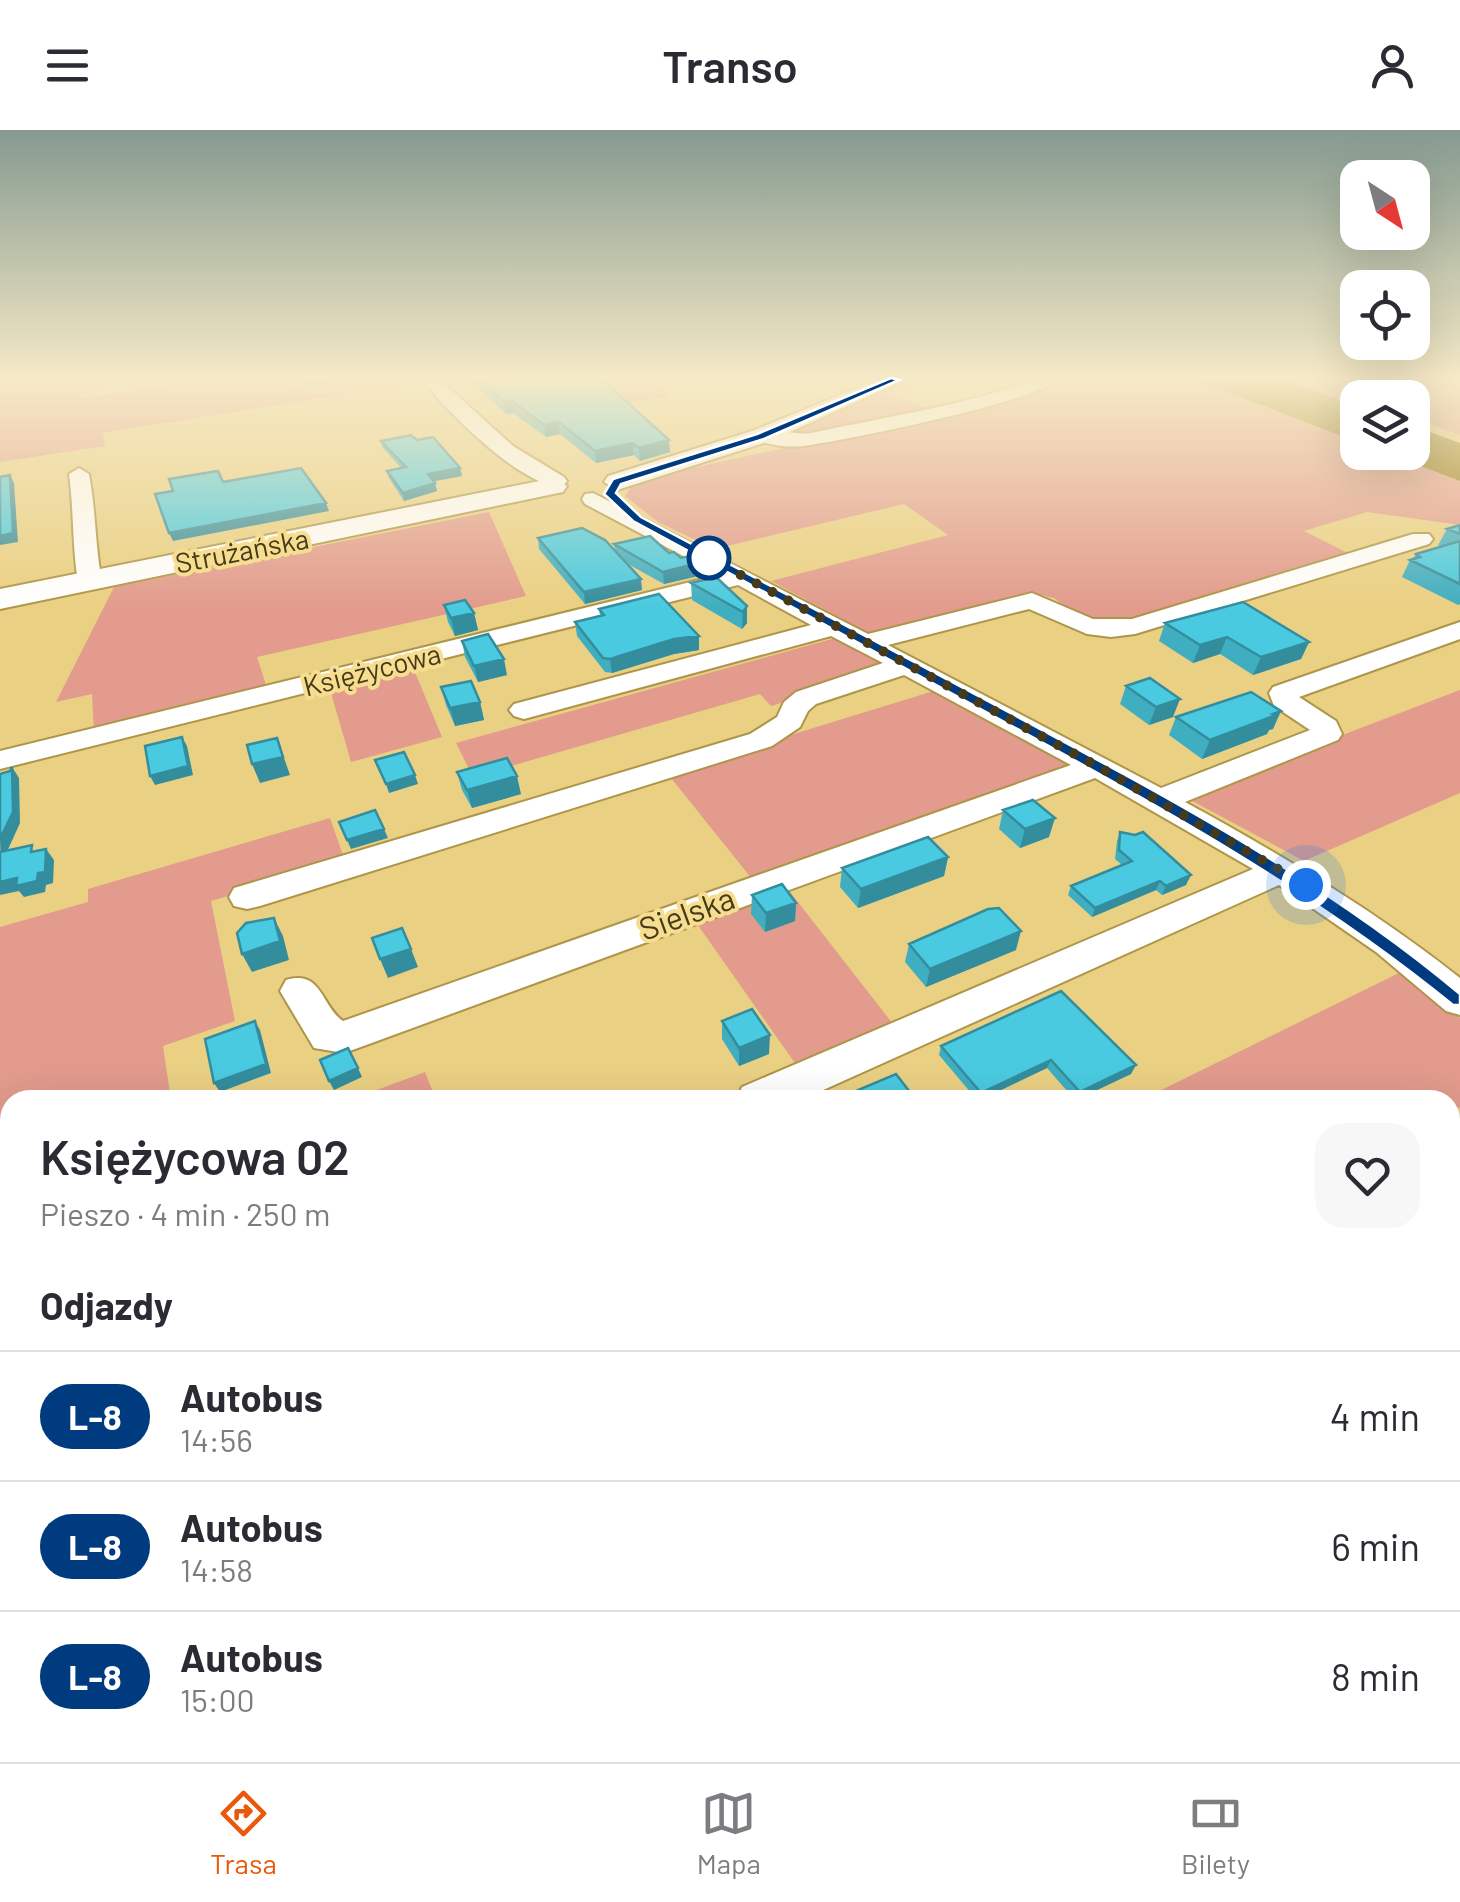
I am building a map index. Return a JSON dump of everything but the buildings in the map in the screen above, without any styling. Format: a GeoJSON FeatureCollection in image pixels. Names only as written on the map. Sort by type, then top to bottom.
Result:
{"type":"FeatureCollection","features":[{"type":"Feature","properties":{"kind":"main road","name":"Strużańska"},"geometry":{"type":"LineString","coordinates":[[0,600],[584,483],[693,456]]}},
{"type":"Feature","properties":{"kind":"street"},"geometry":{"type":"LineString","coordinates":[[517,456],[537,472],[584,483],[637,519],[1160,800],[1282,870],[1389,942],[1460,1000]]}},
{"type":"Feature","properties":{"kind":"street"},"geometry":{"type":"LineString","coordinates":[[79,474],[88,523],[84,544],[90,582]]}},
{"type":"Feature","properties":{"kind":"street"},"geometry":{"type":"LineString","coordinates":[[867,642],[1032,601],[1087,626],[1135,626],[1421,539]]}},
{"type":"Feature","properties":{"kind":"street","name":"Księżycowa"},"geometry":{"type":"LineString","coordinates":[[0,760],[744,576]]}},
{"type":"Feature","properties":{"kind":"street"},"geometry":{"type":"LineString","coordinates":[[524,710],[837,626]]}},
{"type":"Feature","properties":{"kind":"street"},"geometry":{"type":"LineString","coordinates":[[1160,800],[1327,734],[1324,727],[1284,700],[1281,696],[1286,691],[1460,630]]}},
{"type":"Feature","properties":{"kind":"street"},"geometry":{"type":"LineString","coordinates":[[247,897],[761,740],[790,721],[794,708],[806,698],[908,664]]}},
{"type":"Feature","properties":{"kind":"street","name":"Sielska"},"geometry":{"type":"LineString","coordinates":[[300,991],[322,1032],[328,1037],[344,1038],[1097,766]]}},
{"type":"Feature","properties":{"kind":"street"},"geometry":{"type":"LineString","coordinates":[[780,1090],[1282,870]]}},
{"type":"Feature","properties":{"kind":"shaded area"},"geometry":{"type":"Polygon","coordinates":[[[0,456],[38,456],[0,462],[0,456]]]}},
{"type":"Feature","properties":{"kind":"shaded area"},"geometry":{"type":"Polygon","coordinates":[[[746,456],[1340,456],[1340,470],[1430,470],[1460,481],[1460,525],[1367,512],[1304,531],[1352,555],[1114,625],[1078,617],[1054,598],[1035,594],[875,636],[771,581],[948,535],[904,504],[714,549],[658,522],[625,496],[634,482],[746,456]]]}},
{"type":"Feature","properties":{"kind":"shaded area"},"geometry":{"type":"Polygon","coordinates":[[[1430,456],[1460,456],[1460,481],[1430,470],[1430,456]]]}},
{"type":"Feature","properties":{"kind":"shaded area"},"geometry":{"type":"Polygon","coordinates":[[[489,512],[526,596],[257,657],[267,688],[94,731],[92,694],[56,702],[114,587],[489,512]]]}},
{"type":"Feature","properties":{"kind":"shaded area"},"geometry":{"type":"Polygon","coordinates":[[[839,637],[892,665],[888,670],[771,706],[760,694],[473,777],[456,743],[839,637]]]}},
{"type":"Feature","properties":{"kind":"shaded area"},"geometry":{"type":"Polygon","coordinates":[[[412,665],[442,737],[351,762],[329,686],[412,665]]]}},
{"type":"Feature","properties":{"kind":"shaded area"},"geometry":{"type":"Polygon","coordinates":[[[937,690],[1068,762],[752,879],[667,773],[937,690]]]}},
{"type":"Feature","properties":{"kind":"shaded area"},"geometry":{"type":"Polygon","coordinates":[[[1460,690],[1460,793],[1304,861],[1183,796],[1460,690]]]}},
{"type":"Feature","properties":{"kind":"shaded area"},"geometry":{"type":"Polygon","coordinates":[[[330,818],[345,861],[211,901],[235,1021],[163,1046],[170,1090],[0,1090],[0,927],[88,902],[88,889],[330,818]]]}},
{"type":"Feature","properties":{"kind":"shaded area"},"geometry":{"type":"Polygon","coordinates":[[[787,888],[893,1024],[797,1066],[695,921],[787,888]]]}},
{"type":"Feature","properties":{"kind":"shaded area"},"geometry":{"type":"Polygon","coordinates":[[[1403,971],[1460,1018],[1460,1090],[1161,1090],[1403,971]]]}},
{"type":"Feature","properties":{"kind":"shaded area"},"geometry":{"type":"Polygon","coordinates":[[[425,1072],[432,1090],[377,1090],[425,1072]]]}},
{"type":"Feature","properties":{"kind":"bus line","name":"L-8"},"geometry":{"type":"LineString","coordinates":[[697,456],[617,482],[610,494],[637,519],[1282,870],[1389,942],[1460,1000]]}},
{"type":"Feature","properties":{"kind":"route"},"geometry":{"type":"LineString","coordinates":[[709,558],[1097,766],[1306,885]]}}]}
